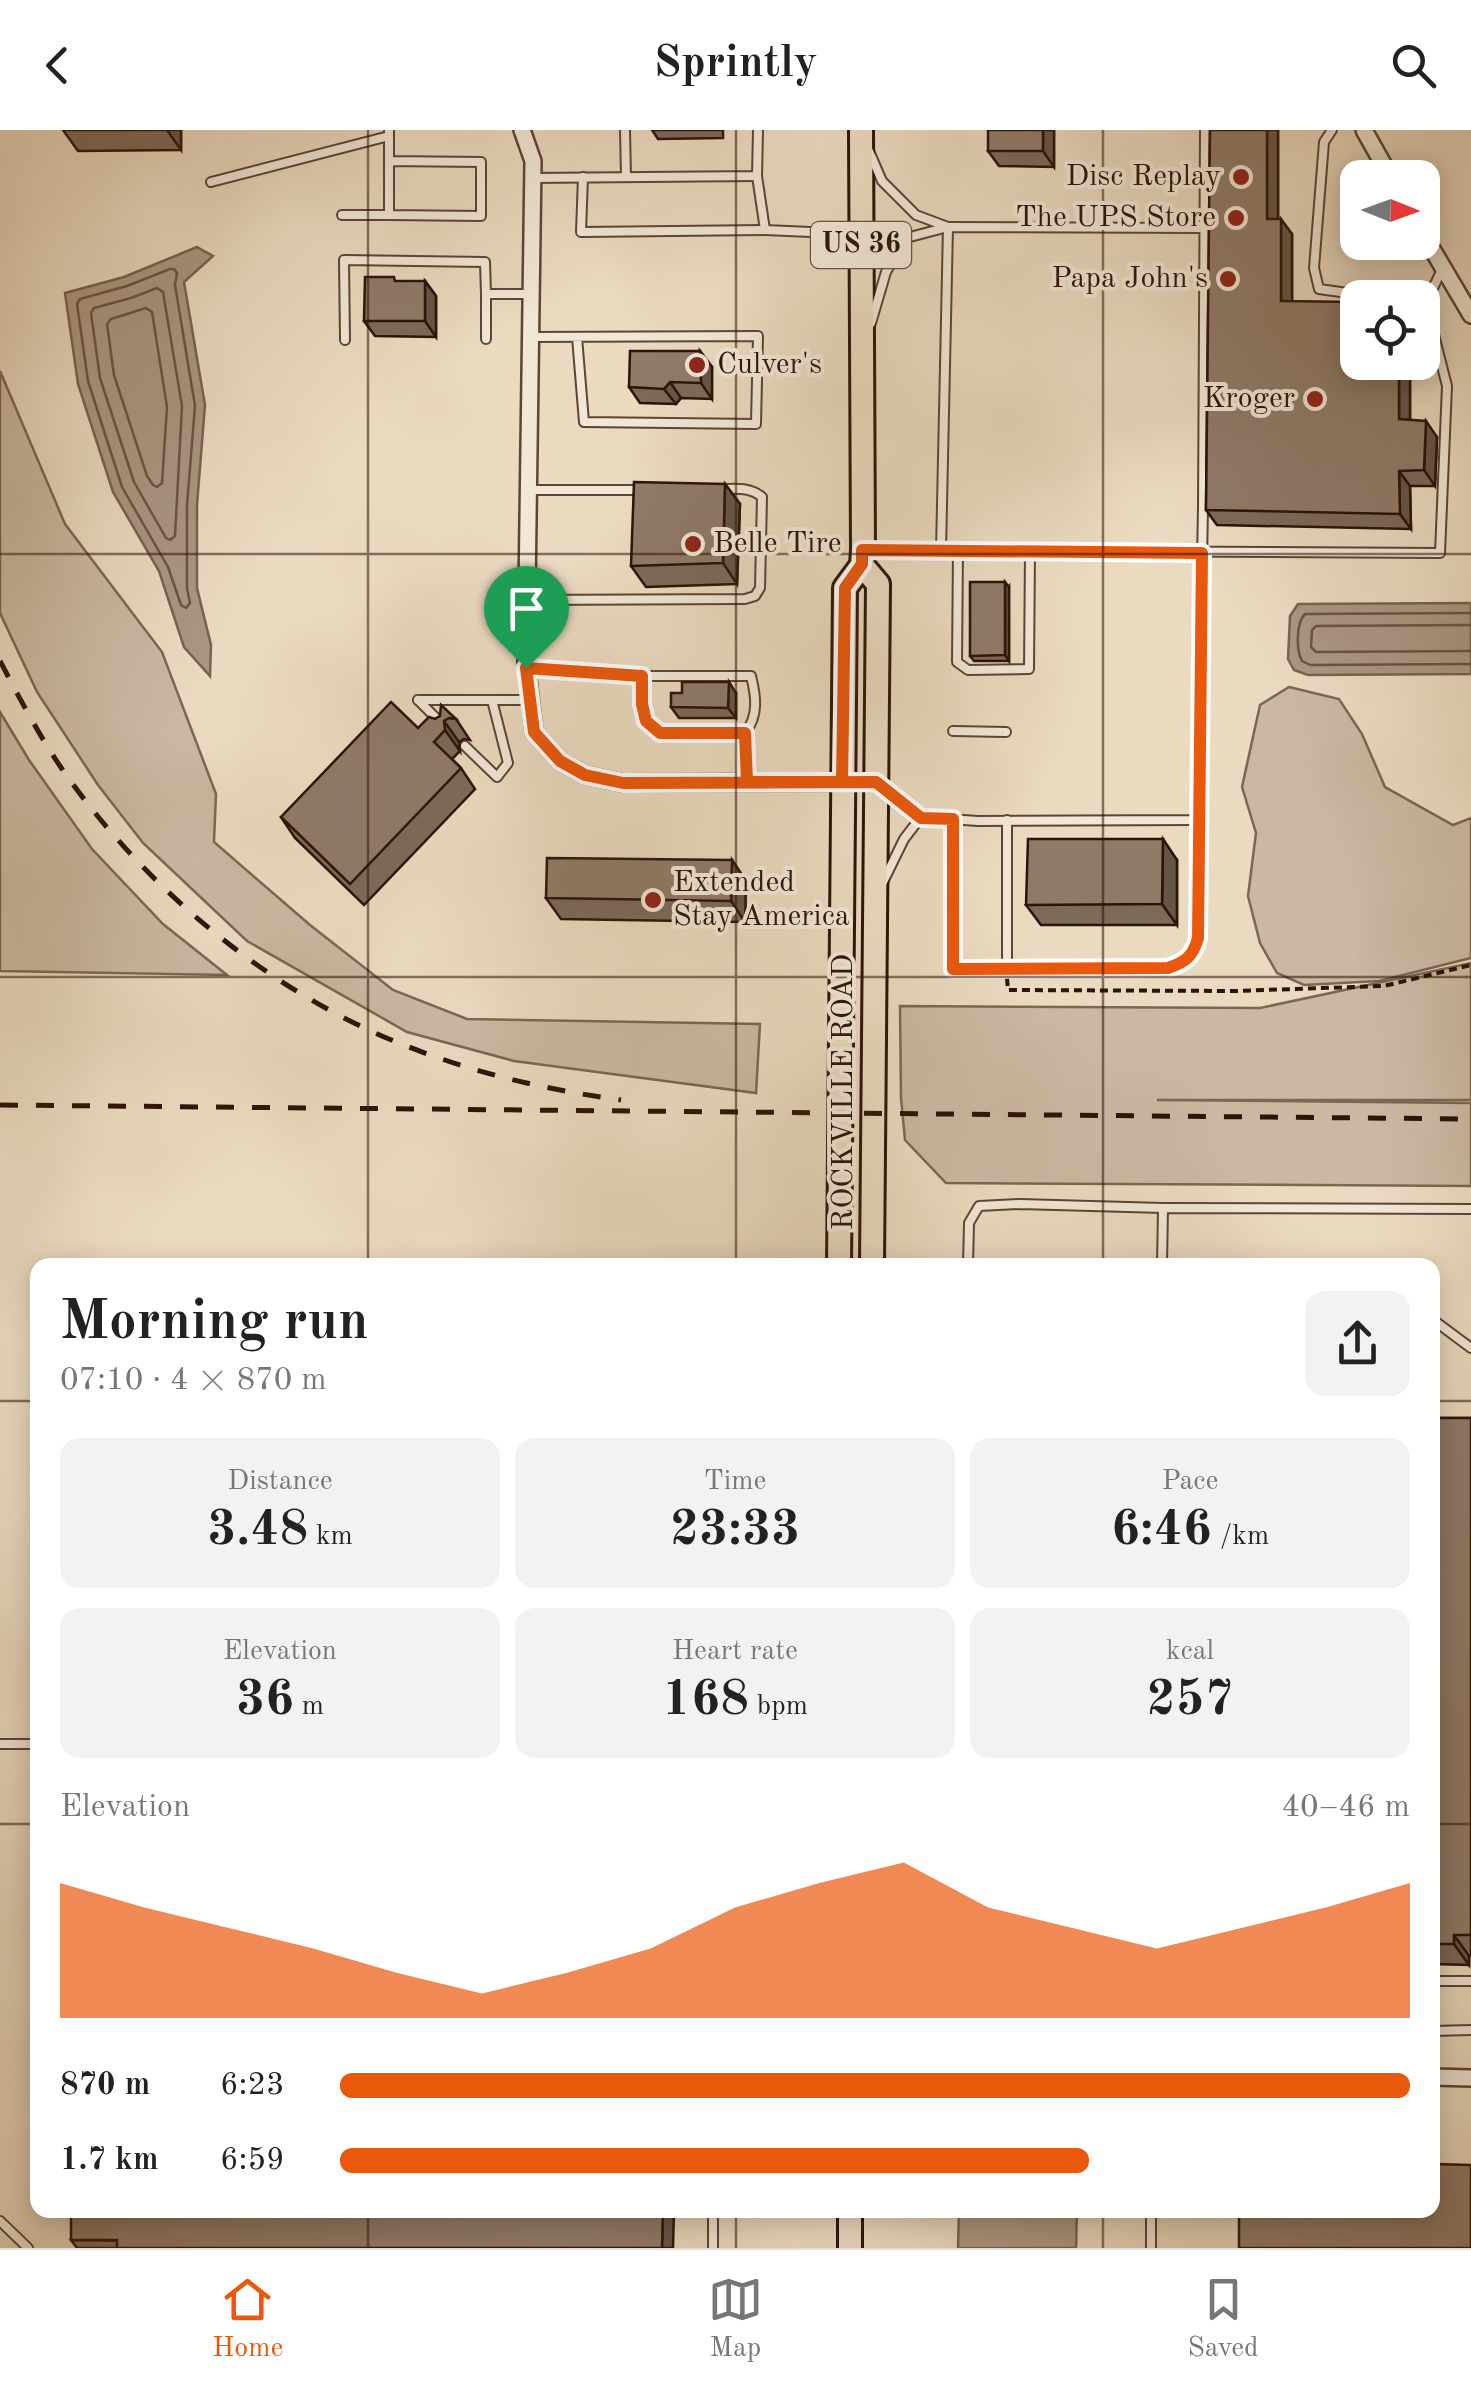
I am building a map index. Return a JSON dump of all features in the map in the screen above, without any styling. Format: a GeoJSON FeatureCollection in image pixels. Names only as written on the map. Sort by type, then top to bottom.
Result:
{"type":"FeatureCollection","features":[{"type":"Feature","properties":{"kind":"main road","name":"ROCKVILLE ROAD"},"geometry":{"type":"LineString","coordinates":[[838,1258],[845,588],[862,557],[861,132]]}},
{"type":"Feature","properties":{"kind":"main road","name":"ROCKVILLE ROAD"},"geometry":{"type":"LineString","coordinates":[[862,557],[878,584],[872,1258]]}},
{"type":"Feature","properties":{"kind":"main road"},"geometry":{"type":"LineString","coordinates":[[850,2218],[850,2248]]}},
{"type":"Feature","properties":{"kind":"street"},"geometry":{"type":"LineString","coordinates":[[522,130],[533,161],[526,668],[534,732],[560,761],[585,775],[623,783],[876,782]]}},
{"type":"Feature","properties":{"kind":"street"},"geometry":{"type":"LineString","coordinates":[[1364,130],[1381,160]]}},
{"type":"Feature","properties":{"kind":"street"},"geometry":{"type":"LineString","coordinates":[[1439,260],[1471,316]]}},
{"type":"Feature","properties":{"kind":"street"},"geometry":{"type":"LineString","coordinates":[[1440,2077],[1471,2078]]}},
{"type":"Feature","properties":{"kind":"lane"},"geometry":{"type":"LineString","coordinates":[[625,130],[626,177]]}},
{"type":"Feature","properties":{"kind":"lane"},"geometry":{"type":"LineString","coordinates":[[758,130],[757,176],[765,230]]}},
{"type":"Feature","properties":{"kind":"lane"},"geometry":{"type":"LineString","coordinates":[[953,819],[953,969],[1168,968],[1189,958],[1195,950],[1205,130]]}},
{"type":"Feature","properties":{"kind":"lane"},"geometry":{"type":"LineString","coordinates":[[1332,130],[1324,142],[1314,268],[1319,289],[1340,292]]}},
{"type":"Feature","properties":{"kind":"lane"},"geometry":{"type":"LineString","coordinates":[[861,132],[882,181],[916,215],[948,227]]}},
{"type":"Feature","properties":{"kind":"lane"},"geometry":{"type":"LineString","coordinates":[[211,182],[389,133],[389,215]]}},
{"type":"Feature","properties":{"kind":"lane"},"geometry":{"type":"LineString","coordinates":[[342,215],[481,216],[481,162],[389,161]]}},
{"type":"Feature","properties":{"kind":"lane"},"geometry":{"type":"LineString","coordinates":[[532,178],[757,176]]}},
{"type":"Feature","properties":{"kind":"lane"},"geometry":{"type":"LineString","coordinates":[[583,178],[581,232],[765,230],[861,234]]}},
{"type":"Feature","properties":{"kind":"lane"},"geometry":{"type":"LineString","coordinates":[[862,357],[886,272],[906,238],[948,227],[1204,228]]}},
{"type":"Feature","properties":{"kind":"lane"},"geometry":{"type":"LineString","coordinates":[[942,551],[948,227]]}},
{"type":"Feature","properties":{"kind":"lane"},"geometry":{"type":"LineString","coordinates":[[345,340],[344,260],[485,262],[486,339]]}},
{"type":"Feature","properties":{"kind":"lane"},"geometry":{"type":"LineString","coordinates":[[1436,280],[1443,267]]}},
{"type":"Feature","properties":{"kind":"lane"},"geometry":{"type":"LineString","coordinates":[[486,294],[531,294]]}},
{"type":"Feature","properties":{"kind":"lane"},"geometry":{"type":"LineString","coordinates":[[530,337],[577,336],[758,336],[756,424],[584,422],[577,336]]}},
{"type":"Feature","properties":{"kind":"lane"},"geometry":{"type":"LineString","coordinates":[[862,557],[942,551],[1440,553],[1447,386],[1440,361]]}},
{"type":"Feature","properties":{"kind":"lane"},"geometry":{"type":"LineString","coordinates":[[526,600],[755,596],[760,588],[762,496],[745,489],[706,489]]}},
{"type":"Feature","properties":{"kind":"lane"},"geometry":{"type":"LineString","coordinates":[[528,490],[646,490]]}},
{"type":"Feature","properties":{"kind":"lane"},"geometry":{"type":"LineString","coordinates":[[958,551],[957,662],[968,670],[1029,670],[1030,552]]}},
{"type":"Feature","properties":{"kind":"lane"},"geometry":{"type":"LineString","coordinates":[[526,668],[642,676],[751,676],[756,697],[753,724],[745,733],[747,782]]}},
{"type":"Feature","properties":{"kind":"lane"},"geometry":{"type":"LineString","coordinates":[[642,676],[646,721],[660,733],[745,733]]}},
{"type":"Feature","properties":{"kind":"lane"},"geometry":{"type":"LineString","coordinates":[[450,732],[418,700],[530,700]]}},
{"type":"Feature","properties":{"kind":"lane"},"geometry":{"type":"LineString","coordinates":[[465,746],[496,777],[508,763],[492,700]]}},
{"type":"Feature","properties":{"kind":"lane"},"geometry":{"type":"LineString","coordinates":[[953,731],[1006,732]]}},
{"type":"Feature","properties":{"kind":"lane"},"geometry":{"type":"LineString","coordinates":[[876,782],[921,818],[1198,820]]}},
{"type":"Feature","properties":{"kind":"lane"},"geometry":{"type":"LineString","coordinates":[[875,899],[904,839],[921,818]]}},
{"type":"Feature","properties":{"kind":"lane"},"geometry":{"type":"LineString","coordinates":[[1006,820],[1007,969]]}},
{"type":"Feature","properties":{"kind":"lane"},"geometry":{"type":"LineString","coordinates":[[968,1258],[968,1223],[980,1206],[1471,1209]]}},
{"type":"Feature","properties":{"kind":"lane"},"geometry":{"type":"LineString","coordinates":[[1162,1258],[1163,1208]]}},
{"type":"Feature","properties":{"kind":"lane"},"geometry":{"type":"LineString","coordinates":[[1440,1325],[1471,1348]]}},
{"type":"Feature","properties":{"kind":"lane"},"geometry":{"type":"LineString","coordinates":[[0,1744],[30,1744]]}},
{"type":"Feature","properties":{"kind":"lane"},"geometry":{"type":"LineString","coordinates":[[1440,1980],[1471,1981]]}},
{"type":"Feature","properties":{"kind":"lane"},"geometry":{"type":"LineString","coordinates":[[1440,2031],[1471,2030]]}},
{"type":"Feature","properties":{"kind":"lane"},"geometry":{"type":"LineString","coordinates":[[713,2218],[713,2248]]}},
{"type":"Feature","properties":{"kind":"lane"},"geometry":{"type":"LineString","coordinates":[[1151,2218],[1151,2248]]}},
{"type":"Feature","properties":{"kind":"lane"},"geometry":{"type":"LineString","coordinates":[[0,2221],[28,2248]]}},
{"type":"Feature","properties":{"kind":"path"},"geometry":{"type":"LineString","coordinates":[[1007,969],[1008,990],[1235,992],[1384,986],[1471,965]]}},
{"type":"Feature","properties":{"kind":"shaded area"},"geometry":{"type":"Polygon","coordinates":[[[0,371],[65,524],[162,652],[216,794],[214,842],[393,990],[467,1019],[760,1024],[756,1093],[514,1061],[407,1032],[247,941],[143,843],[98,785],[37,692],[0,613],[0,371]]]}},
{"type":"Feature","properties":{"kind":"shaded area"},"geometry":{"type":"Polygon","coordinates":[[[1289,687],[1339,699],[1362,734],[1385,787],[1453,825],[1471,818],[1471,958],[1379,981],[1304,985],[1277,973],[1260,943],[1248,896],[1256,833],[1242,787],[1260,705],[1289,687]]]}},
{"type":"Feature","properties":{"kind":"shaded area"},"geometry":{"type":"Polygon","coordinates":[[[0,712],[92,849],[163,924],[227,975],[0,971],[0,712]]]}},
{"type":"Feature","properties":{"kind":"shaded area"},"geometry":{"type":"Polygon","coordinates":[[[1471,963],[1471,1100],[1157,1100],[1471,1103],[1471,1186],[946,1183],[905,1140],[900,1006],[1260,1008],[1471,963]]]}},
{"type":"Feature","properties":{"kind":"water"},"geometry":{"type":"Polygon","coordinates":[[[197,247],[213,256],[184,282],[205,405],[197,505],[197,588],[211,645],[210,676],[184,647],[159,571],[113,492],[78,384],[65,293],[124,277],[197,247]]]}},
{"type":"Feature","properties":{"kind":"water"},"geometry":{"type":"Polygon","coordinates":[[[1471,603],[1471,674],[1308,675],[1294,670],[1288,659],[1290,616],[1298,604],[1471,603]]]}},
{"type":"Feature","properties":{"kind":"water"},"geometry":{"type":"Polygon","coordinates":[[[959,2218],[1077,2218],[1076,2248],[958,2248],[959,2218]]]}},
{"type":"Feature","properties":{"kind":"building"},"geometry":{"type":"Polygon","coordinates":[[[988,130],[1043,130],[1043,151],[988,151],[988,130]]]}},
{"type":"Feature","properties":{"kind":"building","name":"Kroger"},"geometry":{"type":"Polygon","coordinates":[[[1210,130],[1267,130],[1267,219],[1281,219],[1281,301],[1340,302],[1340,380],[1399,380],[1399,419],[1426,421],[1424,470],[1399,471],[1400,514],[1206,510],[1210,130]]]}},
{"type":"Feature","properties":{"kind":"building"},"geometry":{"type":"Polygon","coordinates":[[[365,277],[425,281],[425,321],[364,321],[365,277]]]}},
{"type":"Feature","properties":{"kind":"building"},"geometry":{"type":"Polygon","coordinates":[[[630,351],[700,351],[701,383],[670,382],[664,389],[629,387],[630,351]]]}},
{"type":"Feature","properties":{"kind":"building","name":"Belle Tire"},"geometry":{"type":"Polygon","coordinates":[[[634,482],[725,484],[723,563],[631,566],[634,482]]]}},
{"type":"Feature","properties":{"kind":"building"},"geometry":{"type":"Polygon","coordinates":[[[970,582],[1005,582],[1005,655],[970,656],[970,582]]]}},
{"type":"Feature","properties":{"kind":"building"},"geometry":{"type":"Polygon","coordinates":[[[682,682],[729,682],[728,708],[671,707],[671,693],[682,693],[682,682]]]}},
{"type":"Feature","properties":{"kind":"building"},"geometry":{"type":"Polygon","coordinates":[[[391,702],[418,728],[429,717],[440,716],[441,705],[456,719],[444,721],[445,730],[434,742],[461,768],[350,884],[281,817],[391,702]]]}},
{"type":"Feature","properties":{"kind":"building"},"geometry":{"type":"Polygon","coordinates":[[[1028,839],[1163,839],[1162,904],[1026,905],[1028,839]]]}},
{"type":"Feature","properties":{"kind":"building"},"geometry":{"type":"Polygon","coordinates":[[[547,858],[732,860],[731,901],[546,898],[547,858]]]}},
{"type":"Feature","properties":{"kind":"building"},"geometry":{"type":"Polygon","coordinates":[[[1440,1418],[1471,1418],[1471,1935],[1454,1935],[1454,1944],[1440,1944],[1440,1418]]]}},
{"type":"Feature","properties":{"kind":"building"},"geometry":{"type":"Polygon","coordinates":[[[1440,2164],[1471,2165],[1471,2248],[1239,2248],[1239,2218],[1440,2218],[1440,2164]]]}},
{"type":"Feature","properties":{"kind":"building"},"geometry":{"type":"Polygon","coordinates":[[[71,2218],[663,2218],[662,2248],[117,2248],[117,2240],[71,2240],[71,2218]]]}},
{"type":"Feature","properties":{"kind":"railway"},"geometry":{"type":"LineString","coordinates":[[0,661],[52,753],[93,811],[171,894],[260,967],[358,1025],[435,1057],[514,1080],[621,1100]]}},
{"type":"Feature","properties":{"kind":"railway"},"geometry":{"type":"LineString","coordinates":[[0,1105],[1471,1119]]}},
{"type":"Feature","properties":{"kind":"place","name":"Disc Replay"},"geometry":{"type":"Point","coordinates":[1241,177]}},
{"type":"Feature","properties":{"kind":"place","name":"The UPS Store"},"geometry":{"type":"Point","coordinates":[1236,218]}},
{"type":"Feature","properties":{"kind":"place","name":"Papa John's"},"geometry":{"type":"Point","coordinates":[1228,279]}},
{"type":"Feature","properties":{"kind":"place","name":"Culver's"},"geometry":{"type":"Point","coordinates":[697,365]}},
{"type":"Feature","properties":{"kind":"place","name":"Kroger"},"geometry":{"type":"Point","coordinates":[1315,399]}},
{"type":"Feature","properties":{"kind":"place","name":"Belle Tire"},"geometry":{"type":"Point","coordinates":[693,544]}},
{"type":"Feature","properties":{"kind":"place","name":"Extended Stay America"},"geometry":{"type":"Point","coordinates":[653,900]}},
{"type":"Feature","properties":{"kind":"route"},"geometry":{"type":"LineString","coordinates":[[862,550],[1202,553],[1195,950],[1180,964],[1168,968],[953,969],[953,819],[921,818],[876,782],[623,783],[585,775],[560,761],[534,732],[526,668],[642,676],[646,721],[660,733],[745,733],[747,782],[842,782],[845,588],[862,564],[862,550]]}}]}
